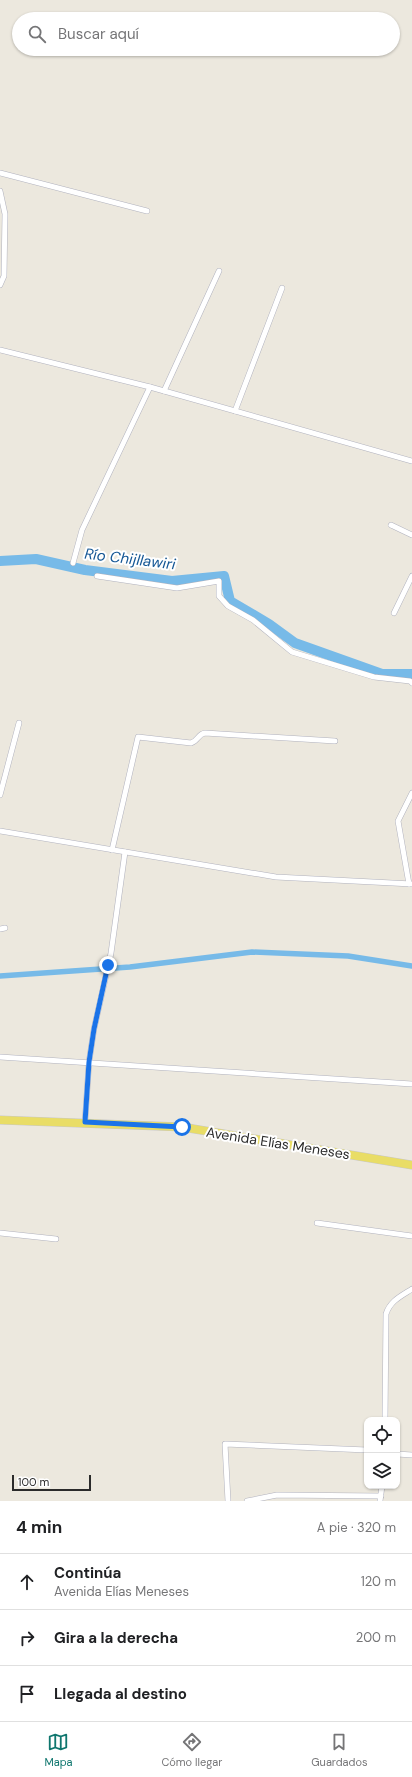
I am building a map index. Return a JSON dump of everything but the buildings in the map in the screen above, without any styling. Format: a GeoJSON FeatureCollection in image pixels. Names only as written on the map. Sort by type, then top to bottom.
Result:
{"type":"FeatureCollection","features":[{"type":"Feature","properties":{"kind":"main road","name":"Avenida Elías Meneses"},"geometry":{"type":"LineString","coordinates":[[0,1120],[85,1122],[182,1127],[412,1165]]}},
{"type":"Feature","properties":{"kind":"street"},"geometry":{"type":"LineString","coordinates":[[0,173],[147,211]]}},
{"type":"Feature","properties":{"kind":"street"},"geometry":{"type":"LineString","coordinates":[[0,191],[3,213],[4,276],[0,284]]}},
{"type":"Feature","properties":{"kind":"street"},"geometry":{"type":"LineString","coordinates":[[164,392],[219,271]]}},
{"type":"Feature","properties":{"kind":"street"},"geometry":{"type":"LineString","coordinates":[[235,412],[282,288]]}},
{"type":"Feature","properties":{"kind":"street"},"geometry":{"type":"LineString","coordinates":[[0,350],[150,387],[412,461]]}},
{"type":"Feature","properties":{"kind":"street"},"geometry":{"type":"LineString","coordinates":[[73,563],[82,530],[150,387]]}},
{"type":"Feature","properties":{"kind":"street"},"geometry":{"type":"LineString","coordinates":[[391,525],[412,535]]}},
{"type":"Feature","properties":{"kind":"street"},"geometry":{"type":"LineString","coordinates":[[97,576],[177,588],[219,581],[219,596],[228,606],[253,620],[292,652],[374,677],[410,681],[412,683]]}},
{"type":"Feature","properties":{"kind":"street"},"geometry":{"type":"LineString","coordinates":[[394,613],[412,576]]}},
{"type":"Feature","properties":{"kind":"street"},"geometry":{"type":"LineString","coordinates":[[0,795],[19,723]]}},
{"type":"Feature","properties":{"kind":"street"},"geometry":{"type":"LineString","coordinates":[[112,850],[138,737],[191,743],[195,742],[200,735],[205,733],[335,741]]}},
{"type":"Feature","properties":{"kind":"street"},"geometry":{"type":"LineString","coordinates":[[0,831],[276,877],[411,884],[398,821],[412,793]]}},
{"type":"Feature","properties":{"kind":"street"},"geometry":{"type":"LineString","coordinates":[[85,1122],[89,1062],[94,1029],[108,965],[125,852]]}},
{"type":"Feature","properties":{"kind":"street"},"geometry":{"type":"LineString","coordinates":[[0,1057],[412,1084]]}},
{"type":"Feature","properties":{"kind":"street"},"geometry":{"type":"LineString","coordinates":[[317,1223],[412,1236]]}},
{"type":"Feature","properties":{"kind":"street"},"geometry":{"type":"LineString","coordinates":[[0,1234],[56,1239]]}},
{"type":"Feature","properties":{"kind":"street"},"geometry":{"type":"LineString","coordinates":[[385,1417],[386,1314],[388,1307],[393,1301],[412,1289]]}},
{"type":"Feature","properties":{"kind":"street"},"geometry":{"type":"LineString","coordinates":[[228,1501],[225,1444],[364,1450]]}},
{"type":"Feature","properties":{"kind":"street"},"geometry":{"type":"LineString","coordinates":[[400,1454],[412,1455]]}},
{"type":"Feature","properties":{"kind":"street"},"geometry":{"type":"LineString","coordinates":[[247,1501],[277,1495],[381,1498]]}},
{"type":"Feature","properties":{"kind":"waterway","name":"Río Chijllawiri"},"geometry":{"type":"LineString","coordinates":[[0,561],[36,559],[85,570],[172,581],[224,576],[230,601],[269,624],[295,643],[382,674],[412,674]]}},
{"type":"Feature","properties":{"kind":"waterway"},"geometry":{"type":"LineString","coordinates":[[0,976],[130,967],[252,952],[348,956],[412,966]]}},
{"type":"Feature","properties":{"kind":"route"},"geometry":{"type":"LineString","coordinates":[[108,965],[94,1029],[89,1062],[85,1122],[182,1127]]}}]}
